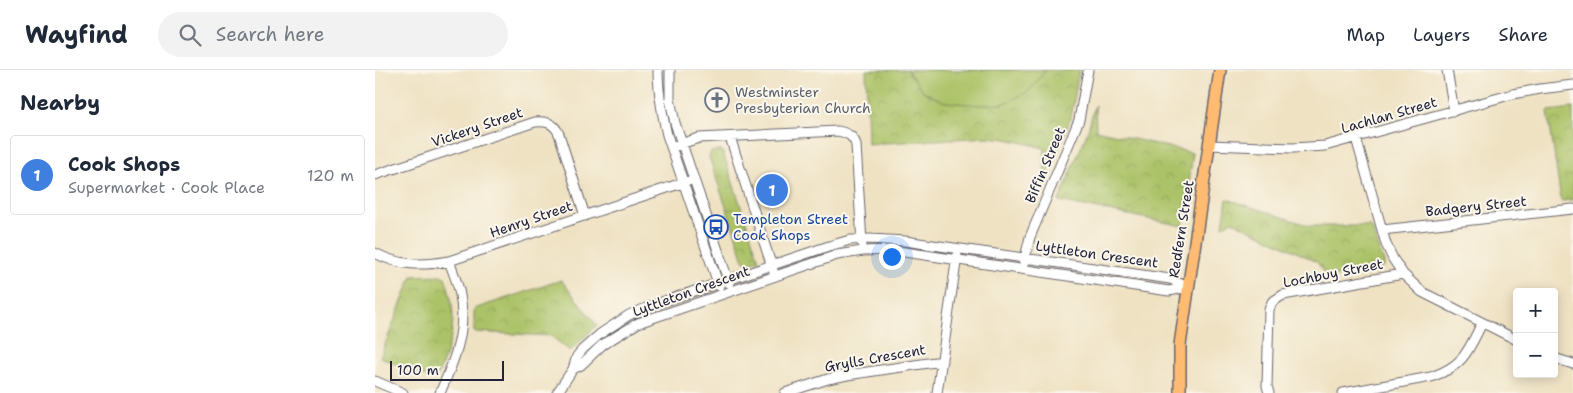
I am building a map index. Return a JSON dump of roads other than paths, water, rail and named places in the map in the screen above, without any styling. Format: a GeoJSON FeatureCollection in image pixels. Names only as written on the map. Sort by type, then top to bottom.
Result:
{"type":"FeatureCollection","features":[{"type":"Feature","properties":{"kind":"main road","name":"Redfern Street"},"geometry":{"type":"LineString","coordinates":[[1180,393],[1180,345],[1220,70]]}},
{"type":"Feature","properties":{"kind":"street"},"geometry":{"type":"LineString","coordinates":[[658,70],[661,110],[671,147],[721,294]]}},
{"type":"Feature","properties":{"kind":"street"},"geometry":{"type":"LineString","coordinates":[[669,70],[671,99],[681,143],[731,290]]}},
{"type":"Feature","properties":{"kind":"street","name":"Biffin Street"},"geometry":{"type":"LineString","coordinates":[[1023,270],[1030,237],[1079,120],[1088,70]]}},
{"type":"Feature","properties":{"kind":"street"},"geometry":{"type":"LineString","coordinates":[[1447,70],[1454,111]]}},
{"type":"Feature","properties":{"kind":"street","name":"Lachlan Street"},"geometry":{"type":"LineString","coordinates":[[1209,145],[1314,147],[1356,138],[1513,94],[1573,85]]}},
{"type":"Feature","properties":{"kind":"street","name":"Vickery Street"},"geometry":{"type":"LineString","coordinates":[[375,175],[535,122],[544,121],[554,126],[559,134],[585,216]]}},
{"type":"Feature","properties":{"kind":"street"},"geometry":{"type":"LineString","coordinates":[[671,147],[699,138],[839,131],[851,135],[857,145],[863,251]]}},
{"type":"Feature","properties":{"kind":"street"},"geometry":{"type":"LineString","coordinates":[[730,136],[775,275]]}},
{"type":"Feature","properties":{"kind":"street"},"geometry":{"type":"LineString","coordinates":[[1356,138],[1382,230],[1393,259],[1403,274],[1430,297],[1513,338]]}},
{"type":"Feature","properties":{"kind":"street","name":"Henry Street"},"geometry":{"type":"LineString","coordinates":[[375,253],[398,262],[415,264],[449,261],[694,179]]}},
{"type":"Feature","properties":{"kind":"street","name":"Badgery Street"},"geometry":{"type":"LineString","coordinates":[[1382,230],[1573,209]]}},
{"type":"Feature","properties":{"kind":"street","name":"Lyttleton Crescent"},"geometry":{"type":"LineString","coordinates":[[557,393],[573,369],[577,356],[583,348],[618,321],[656,304],[717,282],[829,246],[862,239],[898,240],[1170,279],[1188,287]]}},
{"type":"Feature","properties":{"kind":"street"},"geometry":{"type":"LineString","coordinates":[[937,393],[958,248]]}},
{"type":"Feature","properties":{"kind":"street","name":"Lyttleton Crescent"},"geometry":{"type":"LineString","coordinates":[[573,369],[581,365],[602,345],[638,322],[775,275],[837,256],[863,251],[891,250],[1169,291],[1188,287]]}},
{"type":"Feature","properties":{"kind":"street"},"geometry":{"type":"LineString","coordinates":[[440,393],[454,359],[462,331],[460,294],[449,261]]}},
{"type":"Feature","properties":{"kind":"street","name":"Lochbuy Street"},"geometry":{"type":"LineString","coordinates":[[1269,393],[1267,386],[1269,310],[1272,302],[1283,296],[1403,274]]}},
{"type":"Feature","properties":{"kind":"street"},"geometry":{"type":"LineString","coordinates":[[1343,393],[1431,377],[1445,372],[1463,358],[1482,323]]}},
{"type":"Feature","properties":{"kind":"street"},"geometry":{"type":"LineString","coordinates":[[1558,359],[1573,364]]}},
{"type":"Feature","properties":{"kind":"street","name":"Grylls Crescent"},"geometry":{"type":"LineString","coordinates":[[785,393],[827,379],[942,361]]}},
{"type":"Feature","properties":{"kind":"street"},"geometry":{"type":"LineString","coordinates":[[375,381],[403,393]]}},
{"type":"Feature","properties":{"kind":"place","name":"Westminster Presbyterian Church"},"geometry":{"type":"Point","coordinates":[717,100]}},
{"type":"Feature","properties":{"kind":"place","name":"Cook Shops"},"geometry":{"type":"Point","coordinates":[772,190]}},
{"type":"Feature","properties":{"kind":"place","name":"Templeton Street Cook Shops"},"geometry":{"type":"Point","coordinates":[716,227]}}]}
